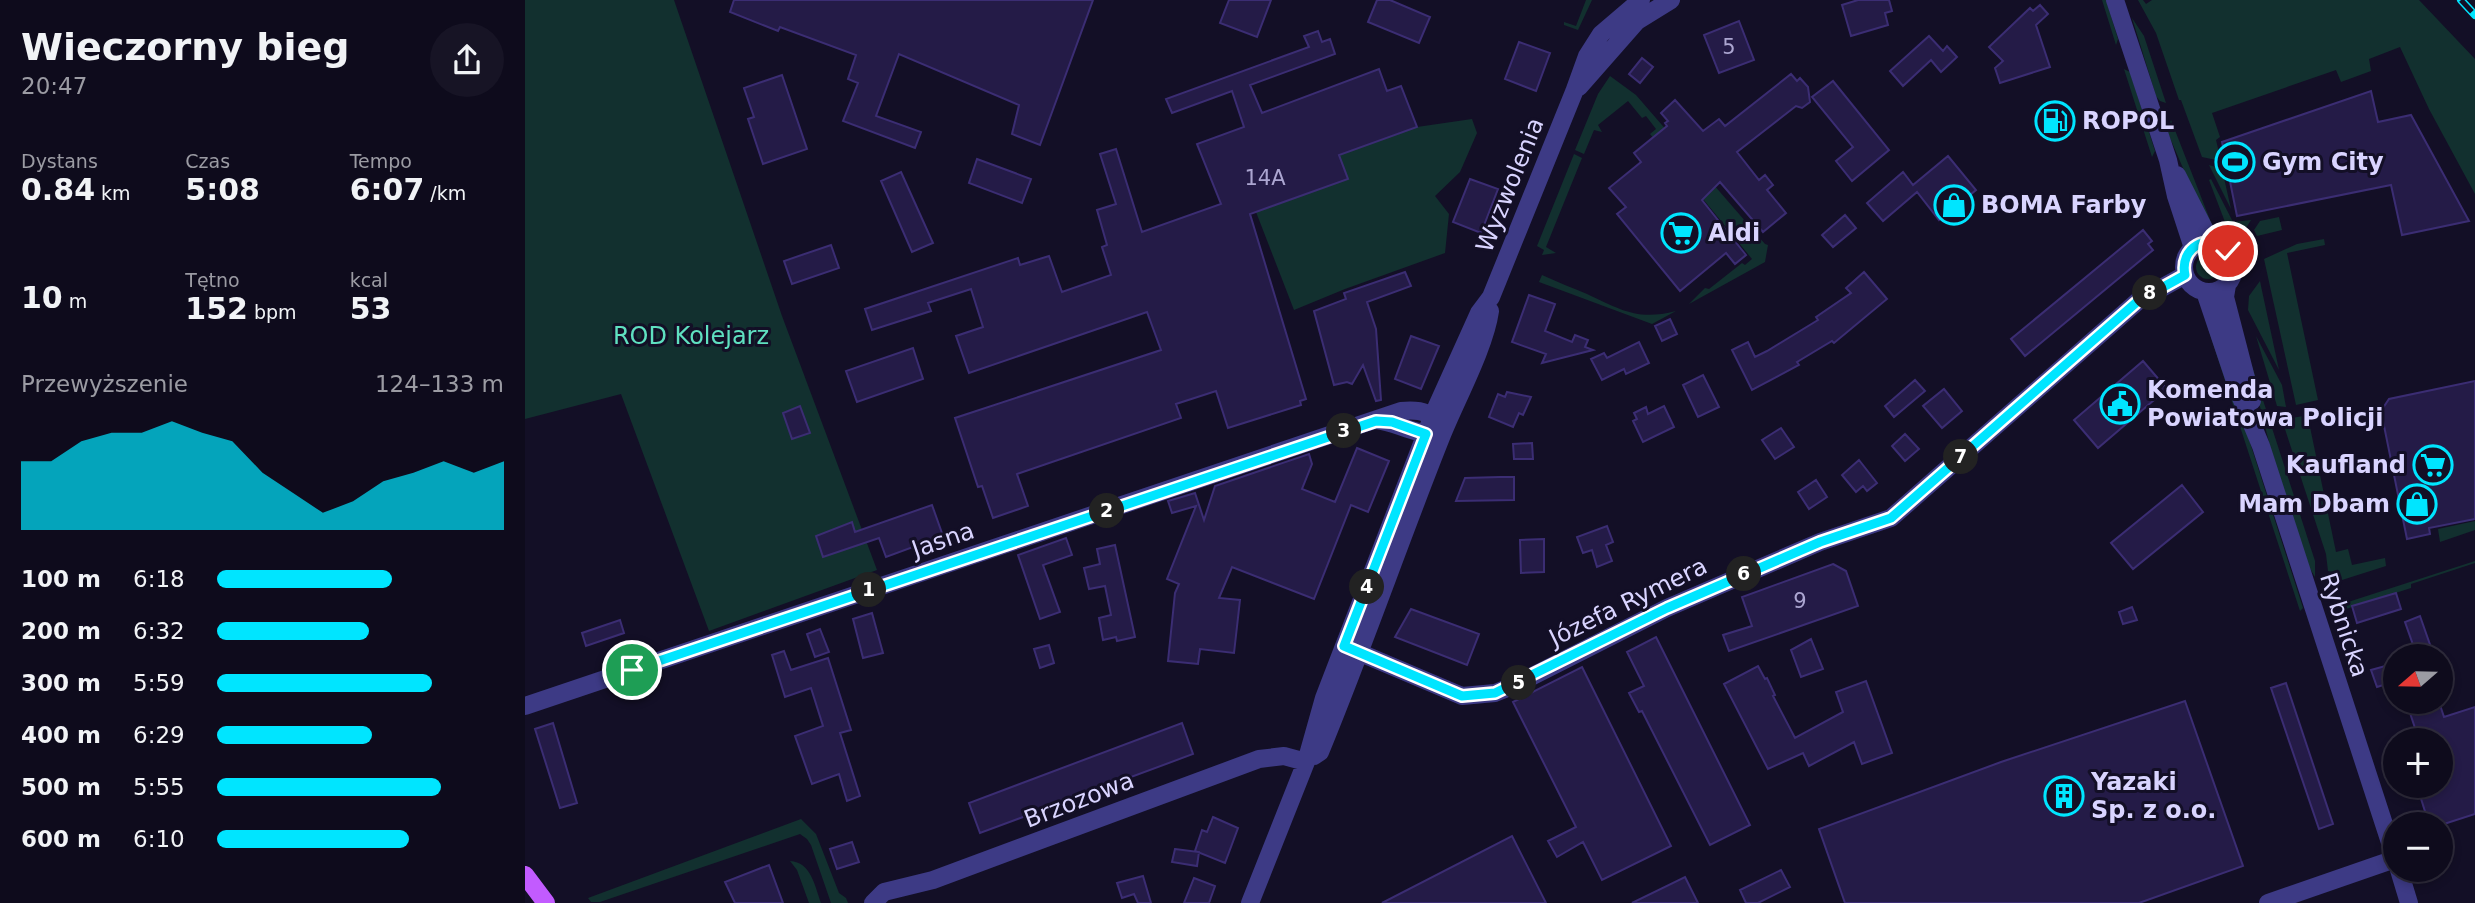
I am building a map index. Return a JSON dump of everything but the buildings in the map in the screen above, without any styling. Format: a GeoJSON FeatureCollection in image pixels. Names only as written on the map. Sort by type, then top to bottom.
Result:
{"type":"FeatureCollection","features":[{"type":"Feature","properties":{"kind":"main road"},"geometry":{"type":"LineString","coordinates":[[525,876],[546,903]]}},
{"type":"Feature","properties":{"kind":"street","name":"Wyzwolenia"},"geometry":{"type":"LineString","coordinates":[[1433,415],[1479,313],[1491,297],[1587,56],[1624,11],[1641,0]]}},
{"type":"Feature","properties":{"kind":"street","name":"Wyzwolenia"},"geometry":{"type":"LineString","coordinates":[[1624,11],[1671,0]]}},
{"type":"Feature","properties":{"kind":"street"},"geometry":{"type":"LineString","coordinates":[[2115,0],[2168,160],[2178,203],[2193,248]]}},
{"type":"Feature","properties":{"kind":"street"},"geometry":{"type":"LineString","coordinates":[[2168,160],[2211,242]]}},
{"type":"Feature","properties":{"kind":"street"},"geometry":{"type":"LineString","coordinates":[[2211,242],[2224,246],[2234,261],[2234,273],[2227,285],[2217,291],[2205,292],[2193,286],[2185,275],[2185,260],[2198,244],[2211,242]]}},
{"type":"Feature","properties":{"kind":"street","name":"Józefa Rymera"},"geometry":{"type":"LineString","coordinates":[[1351,649],[1462,696],[1495,693],[1667,608],[1820,542],[1891,518],[2138,301],[2185,275]]}},
{"type":"Feature","properties":{"kind":"street","name":"Rybnicka"},"geometry":{"type":"LineString","coordinates":[[2227,285],[2225,297],[2245,366],[2261,446]]}},
{"type":"Feature","properties":{"kind":"street","name":"Rybnicka"},"geometry":{"type":"LineString","coordinates":[[2205,292],[2239,393],[2261,446],[2383,823]]}},
{"type":"Feature","properties":{"kind":"street","name":"Wyzwolenia"},"geometry":{"type":"LineString","coordinates":[[1250,903],[1306,762],[1319,752],[1351,649],[1434,433],[1476,353],[1489,316],[1491,297]]}},
{"type":"Feature","properties":{"kind":"street","name":"Jasna"},"geometry":{"type":"LineString","coordinates":[[525,706],[1401,411],[1422,411],[1433,415]]}},
{"type":"Feature","properties":{"kind":"street"},"geometry":{"type":"LineString","coordinates":[[1376,421],[1392,422],[1434,433],[1433,415]]}},
{"type":"Feature","properties":{"kind":"street","name":"Brzozowa"},"geometry":{"type":"LineString","coordinates":[[873,903],[884,892],[933,880],[1259,759],[1284,756],[1306,762]]}},
{"type":"Feature","properties":{"kind":"street","name":"Rybnicka"},"geometry":{"type":"LineString","coordinates":[[2268,903],[2383,864]]}},
{"type":"Feature","properties":{"kind":"street"},"geometry":{"type":"LineString","coordinates":[[2403,882],[2409,903]]}},
{"type":"Feature","properties":{"kind":"green space","name":"ROD Kolejarz"},"geometry":{"type":"Polygon","coordinates":[[[525,0],[674,0],[782,316],[877,570],[709,631],[621,394],[525,419],[525,0]]]}},
{"type":"Feature","properties":{"kind":"green space"},"geometry":{"type":"Polygon","coordinates":[[[1586,0],[1592,0],[1578,30],[1564,25],[1564,22],[1576,26],[1586,0]]]}},
{"type":"Feature","properties":{"kind":"green space"},"geometry":{"type":"Polygon","coordinates":[[[2102,0],[2106,0],[2118,39],[2116,45],[2102,0]]]}},
{"type":"Feature","properties":{"kind":"green space"},"geometry":{"type":"Polygon","coordinates":[[[2138,0],[2143,0],[2146,4],[2152,0],[2419,0],[2475,59],[2475,194],[2429,109],[2400,47],[2369,59],[2371,71],[2341,82],[2336,70],[2212,113],[2220,137],[2216,140],[2221,161],[2202,157],[2156,33],[2138,0]]]}},
{"type":"Feature","properties":{"kind":"green space"},"geometry":{"type":"Polygon","coordinates":[[[2132,18],[2144,36],[2166,103],[2156,96],[2132,18]]]}},
{"type":"Feature","properties":{"kind":"green space"},"geometry":{"type":"Polygon","coordinates":[[[2124,69],[2130,72],[2155,151],[2152,157],[2124,69]]]}},
{"type":"Feature","properties":{"kind":"green space"},"geometry":{"type":"Polygon","coordinates":[[[1610,76],[1636,95],[1768,245],[1765,262],[1689,304],[1705,288],[1709,289],[1742,263],[1745,265],[1752,259],[1650,134],[1656,129],[1646,116],[1642,118],[1628,101],[1598,125],[1602,132],[1594,130],[1584,154],[1575,150],[1598,94],[1610,76]]]}},
{"type":"Feature","properties":{"kind":"green space"},"geometry":{"type":"Polygon","coordinates":[[[1472,119],[1477,133],[1460,172],[1435,196],[1449,214],[1445,253],[1294,310],[1256,212],[1348,179],[1339,155],[1417,127],[1472,119]]]}},
{"type":"Feature","properties":{"kind":"green space"},"geometry":{"type":"Polygon","coordinates":[[[2171,120],[2213,226],[2192,189],[2167,131],[2171,120]]]}},
{"type":"Feature","properties":{"kind":"green space"},"geometry":{"type":"Polygon","coordinates":[[[1574,154],[1582,158],[1546,247],[1556,253],[1542,255],[1544,250],[1537,246],[1574,154]]]}},
{"type":"Feature","properties":{"kind":"green space"},"geometry":{"type":"Polygon","coordinates":[[[2209,165],[2222,169],[2231,209],[2209,165]]]}},
{"type":"Feature","properties":{"kind":"green space"},"geometry":{"type":"Polygon","coordinates":[[[2211,179],[2233,222],[2251,220],[2246,228],[2225,222],[2209,180],[2211,179]]]}},
{"type":"Feature","properties":{"kind":"green space"},"geometry":{"type":"Polygon","coordinates":[[[2279,217],[2282,230],[2257,236],[2254,230],[2260,221],[2279,217]]]}},
{"type":"Feature","properties":{"kind":"green space"},"geometry":{"type":"Polygon","coordinates":[[[2215,231],[2223,236],[2238,238],[2240,241],[2219,238],[2215,231]]]}},
{"type":"Feature","properties":{"kind":"green space"},"geometry":{"type":"Polygon","coordinates":[[[2324,239],[2325,245],[2287,253],[2318,400],[2296,405],[2264,259],[2297,244],[2324,239]]]}},
{"type":"Feature","properties":{"kind":"green space"},"geometry":{"type":"Polygon","coordinates":[[[2208,255],[2217,258],[2220,267],[2217,276],[2208,279],[2199,276],[2196,267],[2199,258],[2208,255]]]}},
{"type":"Feature","properties":{"kind":"green space"},"geometry":{"type":"Polygon","coordinates":[[[1542,275],[1630,312],[1651,315],[1676,311],[1652,324],[1539,282],[1542,275]]]}},
{"type":"Feature","properties":{"kind":"green space"},"geometry":{"type":"Polygon","coordinates":[[[2260,281],[2279,370],[2248,310],[2249,296],[2260,281]]]}},
{"type":"Feature","properties":{"kind":"green space"},"geometry":{"type":"Polygon","coordinates":[[[2206,322],[2236,399],[2303,608],[2300,611],[2206,322]]]}},
{"type":"Feature","properties":{"kind":"green space"},"geometry":{"type":"Polygon","coordinates":[[[2256,336],[2282,385],[2286,407],[2277,406],[2256,336]]]}},
{"type":"Feature","properties":{"kind":"green space"},"geometry":{"type":"Polygon","coordinates":[[[2252,366],[2315,561],[2315,577],[2309,567],[2272,454],[2250,367],[2252,366]]]}},
{"type":"Feature","properties":{"kind":"green space"},"geometry":{"type":"Polygon","coordinates":[[[2308,415],[2309,421],[2306,423],[2307,427],[2310,427],[2336,552],[2348,549],[2352,565],[2385,558],[2386,566],[2342,580],[2334,578],[2333,572],[2328,571],[2326,554],[2282,420],[2308,415]]]}},
{"type":"Feature","properties":{"kind":"green space"},"geometry":{"type":"Polygon","coordinates":[[[2475,521],[2475,530],[2440,542],[2438,529],[2475,521]]]}},
{"type":"Feature","properties":{"kind":"green space"},"geometry":{"type":"Polygon","coordinates":[[[2475,561],[2411,584],[2411,588],[2346,609],[2345,603],[2475,561]]]}},
{"type":"Feature","properties":{"kind":"green space"},"geometry":{"type":"Polygon","coordinates":[[[801,819],[816,834],[839,893],[848,903],[831,903],[811,845],[800,834],[600,902],[591,902],[588,898],[801,819]]]}},
{"type":"Feature","properties":{"kind":"green space"},"geometry":{"type":"Polygon","coordinates":[[[790,861],[797,862],[807,870],[821,903],[809,903],[797,870],[790,861]]]}},
{"type":"Feature","properties":{"kind":"railway"},"geometry":{"type":"LineString","coordinates":[[2461,0],[2475,15]]}},
{"type":"Feature","properties":{"kind":"place","name":"ROPOL"},"geometry":{"type":"Point","coordinates":[2055,121]}},
{"type":"Feature","properties":{"kind":"place","name":"Gym City"},"geometry":{"type":"Point","coordinates":[2235,162]}},
{"type":"Feature","properties":{"kind":"place","name":"BOMA Farby"},"geometry":{"type":"Point","coordinates":[1954,205]}},
{"type":"Feature","properties":{"kind":"place","name":"Aldi"},"geometry":{"type":"Point","coordinates":[1681,233]}},
{"type":"Feature","properties":{"kind":"place","name":"Komenda Powiatowa Policji"},"geometry":{"type":"Point","coordinates":[2120,404]}},
{"type":"Feature","properties":{"kind":"place","name":"Kaufland"},"geometry":{"type":"Point","coordinates":[2433,465]}},
{"type":"Feature","properties":{"kind":"place","name":"Mam Dbam"},"geometry":{"type":"Point","coordinates":[2417,504]}},
{"type":"Feature","properties":{"kind":"place","name":"Yazaki Sp. z o.o."},"geometry":{"type":"Point","coordinates":[2064,796]}},
{"type":"Feature","properties":{"kind":"route"},"geometry":{"type":"LineString","coordinates":[[632,670],[1376,421],[1392,422],[1426,434],[1344,646],[1462,696],[1495,693],[1667,608],[1820,542],[1891,518],[2138,301],[2185,275],[2185,260],[2198,244],[2217,243],[2228,251]]}}]}
